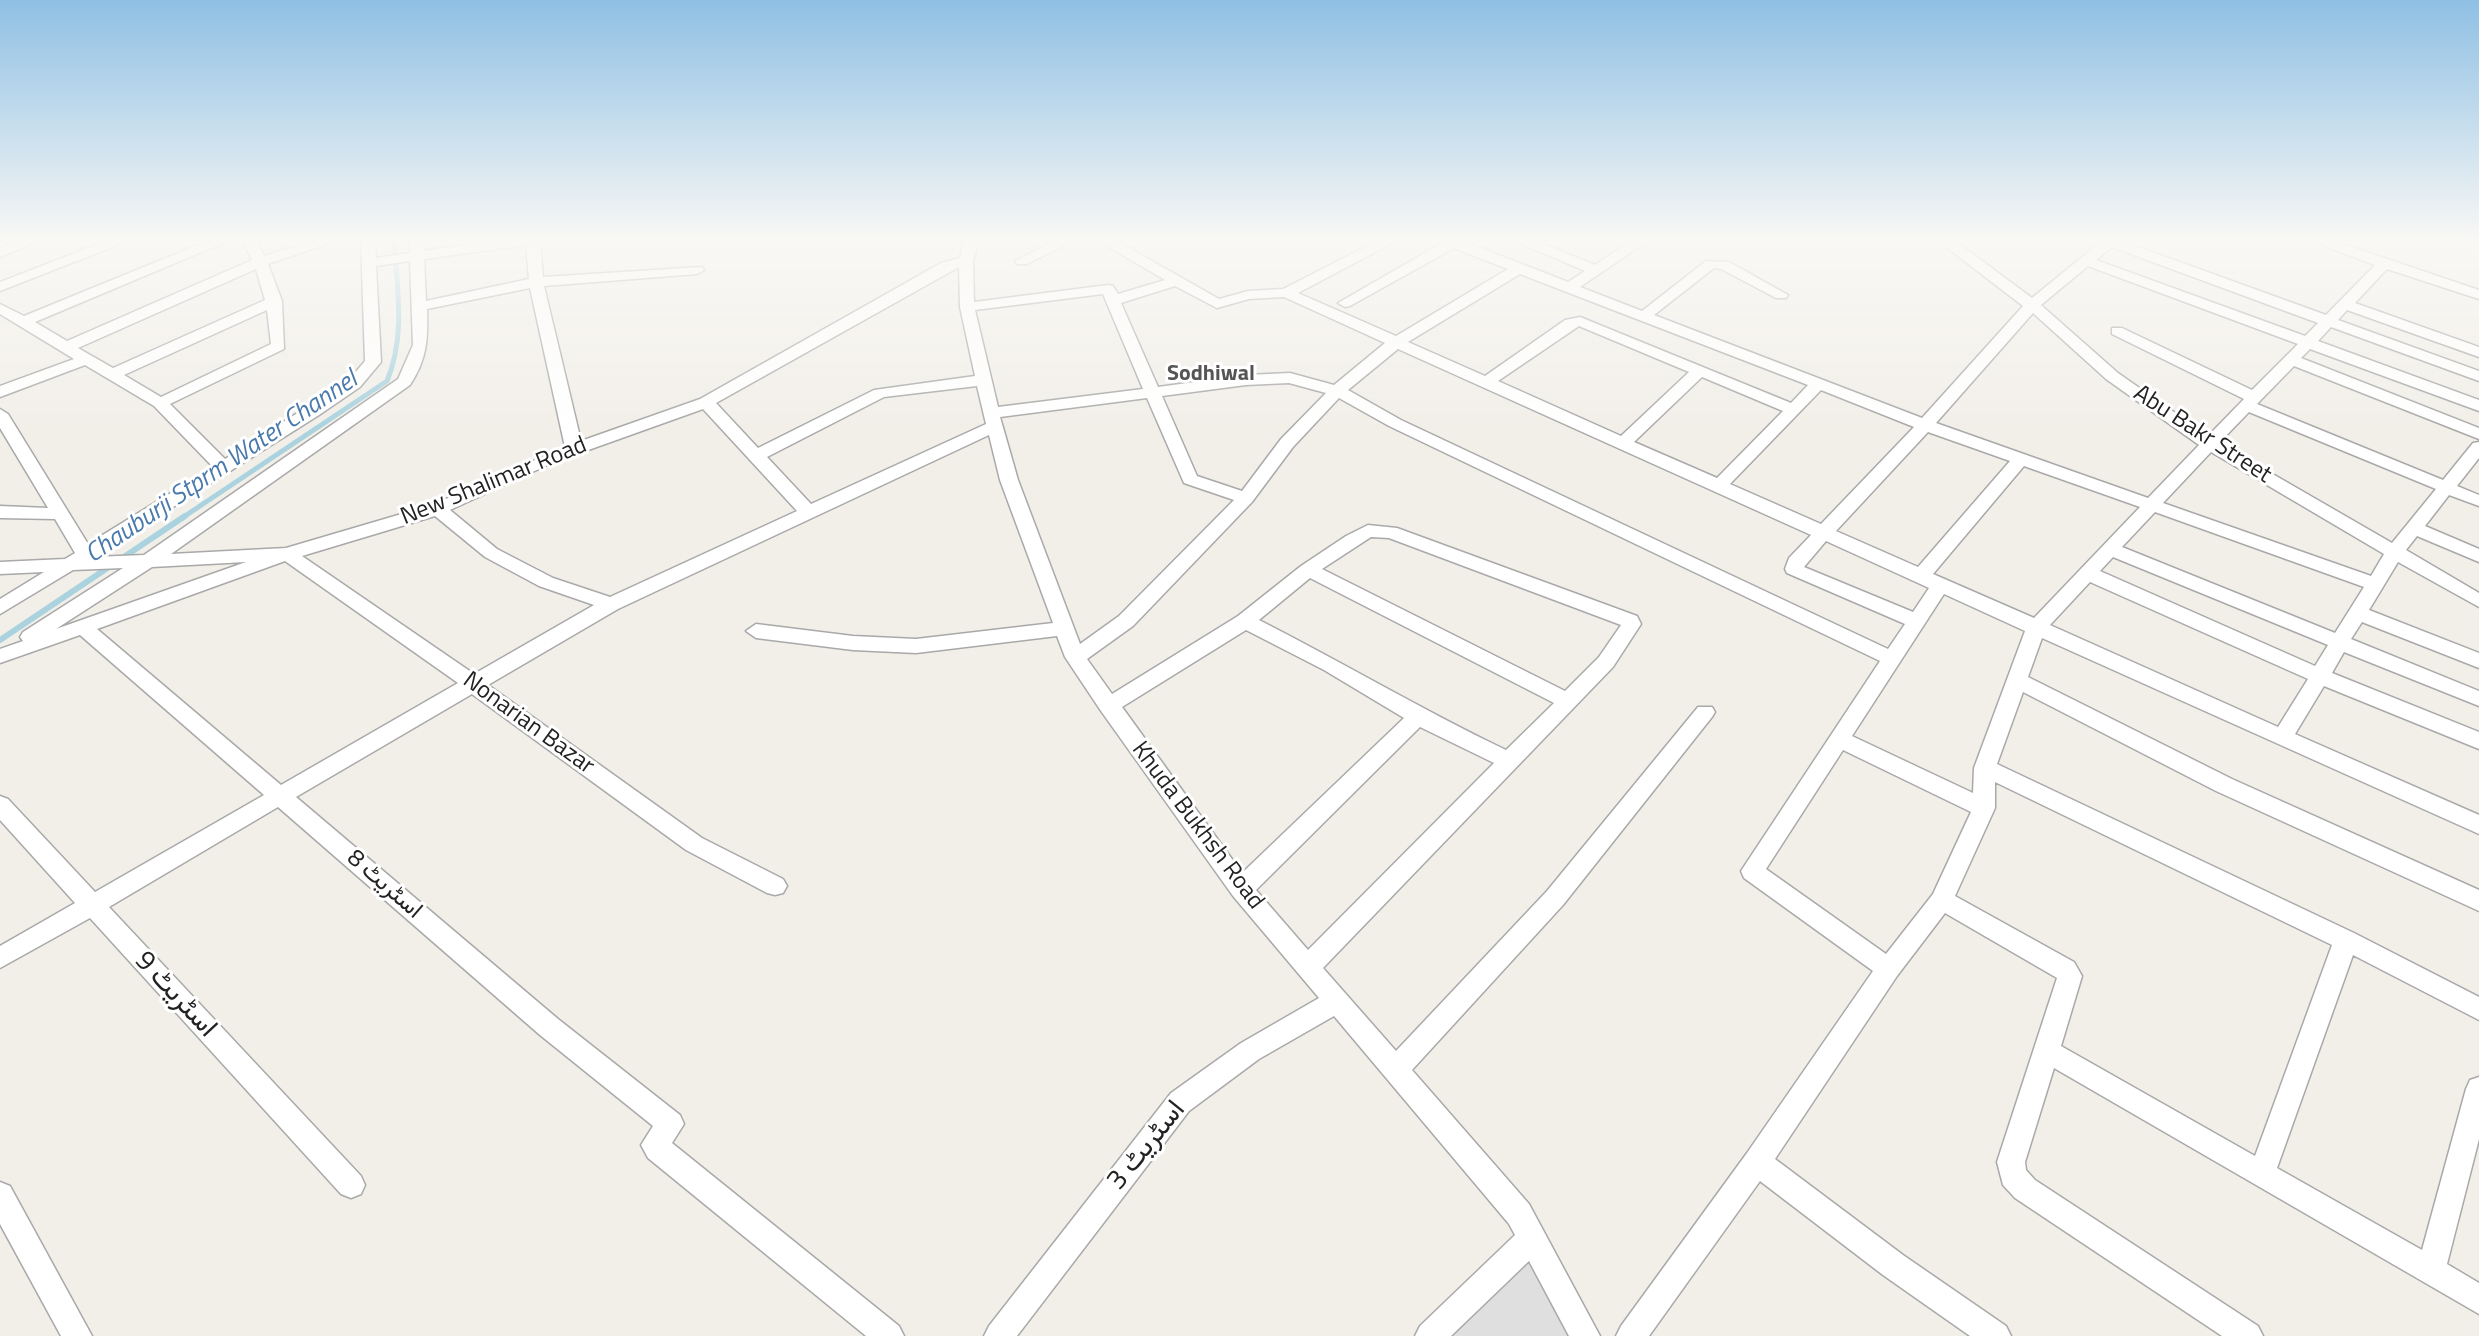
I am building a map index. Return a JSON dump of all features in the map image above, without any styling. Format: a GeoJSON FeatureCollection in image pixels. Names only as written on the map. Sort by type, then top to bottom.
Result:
{"type":"FeatureCollection","features":[{"type":"Feature","properties":{"kind":"street"},"geometry":{"type":"LineString","coordinates":[[22,322],[70,302]]}},
{"type":"Feature","properties":{"kind":"street"},"geometry":{"type":"LineString","coordinates":[[65,348],[168,302]]}},
{"type":"Feature","properties":{"kind":"street"},"geometry":{"type":"LineString","coordinates":[[115,373],[272,302]]}},
{"type":"Feature","properties":{"kind":"street"},"geometry":{"type":"LineString","coordinates":[[160,403],[279,346],[275,302]]}},
{"type":"Feature","properties":{"kind":"street"},"geometry":{"type":"LineString","coordinates":[[0,608],[225,469],[313,412],[365,373],[373,362],[374,302]]}},
{"type":"Feature","properties":{"kind":"street","name":"New Shalimar Road"},"geometry":{"type":"LineString","coordinates":[[1,657],[404,382],[415,364],[421,345],[422,329],[417,302]]}},
{"type":"Feature","properties":{"kind":"street"},"geometry":{"type":"LineString","coordinates":[[417,307],[439,302]]}},
{"type":"Feature","properties":{"kind":"street"},"geometry":{"type":"LineString","coordinates":[[541,302],[574,449]]}},
{"type":"Feature","properties":{"kind":"street","name":"New Shalimar Road"},"geometry":{"type":"LineString","coordinates":[[1,657],[287,554],[438,509],[574,449],[706,402],[882,302]]}},
{"type":"Feature","properties":{"kind":"street","name":"Khuda Bukhsh Road"},"geometry":{"type":"LineString","coordinates":[[967,302],[1009,480],[1075,657],[1241,889],[1519,1214],[1585,1336]]}},
{"type":"Feature","properties":{"kind":"street"},"geometry":{"type":"LineString","coordinates":[[967,307],[1001,302]]}},
{"type":"Feature","properties":{"kind":"street"},"geometry":{"type":"LineString","coordinates":[[1115,302],[1190,479],[1246,498]]}},
{"type":"Feature","properties":{"kind":"street"},"geometry":{"type":"LineString","coordinates":[[1306,302],[2479,825]]}},
{"type":"Feature","properties":{"kind":"street"},"geometry":{"type":"LineString","coordinates":[[1075,657],[1126,621],[1246,498],[1287,443],[1337,391],[1395,343],[1463,302]]}},
{"type":"Feature","properties":{"kind":"street"},"geometry":{"type":"LineString","coordinates":[[1603,302],[1925,425],[2375,584]]}},
{"type":"Feature","properties":{"kind":"street"},"geometry":{"type":"LineString","coordinates":[[1643,317],[1662,302]]}},
{"type":"Feature","properties":{"kind":"street","name":"Abu Bakr Street"},"geometry":{"type":"LineString","coordinates":[[2028,302],[2112,376],[2209,444],[2393,554],[2479,601]]}},
{"type":"Feature","properties":{"kind":"street"},"geometry":{"type":"LineString","coordinates":[[1916,621],[1794,569],[1796,562],[2035,302]]}},
{"type":"Feature","properties":{"kind":"street"},"geometry":{"type":"LineString","coordinates":[[2200,302],[2479,406]]}},
{"type":"Feature","properties":{"kind":"street"},"geometry":{"type":"LineString","coordinates":[[2275,302],[2479,376]]}},
{"type":"Feature","properties":{"kind":"street"},"geometry":{"type":"LineString","coordinates":[[1631,1336],[1757,1162],[1888,969],[1942,900],[1984,808],[1985,768],[2036,628],[2344,304],[2479,352]]}},
{"type":"Feature","properties":{"kind":"street"},"geometry":{"type":"LineString","coordinates":[[0,308],[65,348],[115,373],[160,403],[225,469]]}},
{"type":"Feature","properties":{"kind":"street"},"geometry":{"type":"LineString","coordinates":[[1485,383],[1574,321],[1795,410]]}},
{"type":"Feature","properties":{"kind":"street"},"geometry":{"type":"LineString","coordinates":[[1638,345],[1662,325]]}},
{"type":"Feature","properties":{"kind":"street"},"geometry":{"type":"LineString","coordinates":[[2117,331],[2250,401],[2479,501]]}},
{"type":"Feature","properties":{"kind":"street"},"geometry":{"type":"LineString","coordinates":[[0,392],[87,359]]}},
{"type":"Feature","properties":{"kind":"street"},"geometry":{"type":"LineString","coordinates":[[2290,359],[2479,434]]}},
{"type":"Feature","properties":{"kind":"street"},"geometry":{"type":"LineString","coordinates":[[1622,444],[1698,372]]}},
{"type":"Feature","properties":{"kind":"street"},"geometry":{"type":"LineString","coordinates":[[0,958],[611,604],[808,512],[993,420],[1152,394],[1246,380],[1290,378],[1337,391],[1395,423],[1891,658]]}},
{"type":"Feature","properties":{"kind":"street"},"geometry":{"type":"LineString","coordinates":[[756,456],[880,393],[984,380]]}},
{"type":"Feature","properties":{"kind":"street"},"geometry":{"type":"LineString","coordinates":[[1718,487],[1818,384]]}},
{"type":"Feature","properties":{"kind":"street"},"geometry":{"type":"LineString","coordinates":[[706,402],[808,512]]}},
{"type":"Feature","properties":{"kind":"street"},"geometry":{"type":"LineString","coordinates":[[3,423],[60,514],[80,561]]}},
{"type":"Feature","properties":{"kind":"street"},"geometry":{"type":"LineString","coordinates":[[2282,738],[2393,554],[2479,447]]}},
{"type":"Feature","properties":{"kind":"street"},"geometry":{"type":"LineString","coordinates":[[1920,577],[2021,458]]}},
{"type":"Feature","properties":{"kind":"street"},"geometry":{"type":"LineString","coordinates":[[438,509],[491,553],[546,582],[611,604]]}},
{"type":"Feature","properties":{"kind":"street"},"geometry":{"type":"LineString","coordinates":[[0,512],[60,514]]}},
{"type":"Feature","properties":{"kind":"street"},"geometry":{"type":"LineString","coordinates":[[2415,529],[2479,556]]}},
{"type":"Feature","properties":{"kind":"street"},"geometry":{"type":"LineString","coordinates":[[1108,706],[1245,621],[1308,570],[1368,531],[1380,530],[1630,621],[1606,662],[1308,967]]}},
{"type":"Feature","properties":{"kind":"street"},"geometry":{"type":"LineString","coordinates":[[2110,549],[2479,699]]}},
{"type":"Feature","properties":{"kind":"street"},"geometry":{"type":"LineString","coordinates":[[0,568],[80,561],[287,554]]}},
{"type":"Feature","properties":{"kind":"street","name":"Nonarian Bazar"},"geometry":{"type":"LineString","coordinates":[[287,554],[694,844],[775,886]]}},
{"type":"Feature","properties":{"kind":"street"},"geometry":{"type":"LineString","coordinates":[[1308,570],[1568,701]]}},
{"type":"Feature","properties":{"kind":"street"},"geometry":{"type":"LineString","coordinates":[[2087,573],[2320,676],[2479,741]]}},
{"type":"Feature","properties":{"kind":"street"},"geometry":{"type":"LineString","coordinates":[[1888,969],[1752,871],[1940,586]]}},
{"type":"Feature","properties":{"kind":"street"},"geometry":{"type":"LineString","coordinates":[[2357,613],[2479,661]]}},
{"type":"Feature","properties":{"kind":"street"},"geometry":{"type":"LineString","coordinates":[[1245,621],[1331,665],[1418,717],[1507,760]]}},
{"type":"Feature","properties":{"kind":"street","name":"اسٹریٹ 8"},"geometry":{"type":"LineString","coordinates":[[83,627],[549,1027],[671,1124],[656,1140],[654,1145],[658,1149],[889,1336]]}},
{"type":"Feature","properties":{"kind":"street"},"geometry":{"type":"LineString","coordinates":[[756,631],[853,643],[916,646],[1064,628]]}},
{"type":"Feature","properties":{"kind":"street"},"geometry":{"type":"LineString","coordinates":[[2016,680],[2224,785],[2479,901]]}},
{"type":"Feature","properties":{"kind":"street"},"geometry":{"type":"LineString","coordinates":[[1395,1070],[1555,898],[1705,712]]}},
{"type":"Feature","properties":{"kind":"street"},"geometry":{"type":"LineString","coordinates":[[1241,889],[1418,717]]}},
{"type":"Feature","properties":{"kind":"street"},"geometry":{"type":"LineString","coordinates":[[1840,739],[1984,808]]}},
{"type":"Feature","properties":{"kind":"street"},"geometry":{"type":"LineString","coordinates":[[1985,768],[2346,940],[2479,1009]]}},
{"type":"Feature","properties":{"kind":"street","name":"اسٹریٹ 9"},"geometry":{"type":"LineString","coordinates":[[0,805],[351,1185]]}},
{"type":"Feature","properties":{"kind":"street"},"geometry":{"type":"LineString","coordinates":[[1942,900],[2065,969],[2070,976],[2011,1162],[2013,1176],[2025,1189],[2248,1336]]}},
{"type":"Feature","properties":{"kind":"street"},"geometry":{"type":"LineString","coordinates":[[2262,1173],[2346,940]]}},
{"type":"Feature","properties":{"kind":"street","name":"اسٹریٹ 3"},"geometry":{"type":"LineString","coordinates":[[999,1336],[1180,1102],[1250,1051],[1337,1001]]}},
{"type":"Feature","properties":{"kind":"street"},"geometry":{"type":"LineString","coordinates":[[2045,1050],[2479,1299]]}},
{"type":"Feature","properties":{"kind":"street"},"geometry":{"type":"LineString","coordinates":[[2431,1269],[2479,1089]]}},
{"type":"Feature","properties":{"kind":"street"},"geometry":{"type":"LineString","coordinates":[[1757,1162],[1893,1265],[1996,1336]]}},
{"type":"Feature","properties":{"kind":"street"},"geometry":{"type":"LineString","coordinates":[[0,1196],[41,1265],[77,1336]]}},
{"type":"Feature","properties":{"kind":"street"},"geometry":{"type":"LineString","coordinates":[[1430,1336],[1532,1238]]}},
{"type":"Feature","properties":{"kind":"shaded area"},"geometry":{"type":"Polygon","coordinates":[[[1532,1238],[1585,1336],[1431,1336],[1532,1238]]]}},
{"type":"Feature","properties":{"kind":"waterway","name":"Chauburji Stprm Water Channel"},"geometry":{"type":"LineString","coordinates":[[182,518],[387,381],[397,346],[398,302]]}},
{"type":"Feature","properties":{"kind":"waterway","name":"Chauburji Stprm Water Channel"},"geometry":{"type":"LineString","coordinates":[[0,640],[185,516]]}},
{"type":"Feature","properties":{"kind":"district","name":"Sodhiwal"},"geometry":{"type":"Point","coordinates":[1211,375]}}]}
